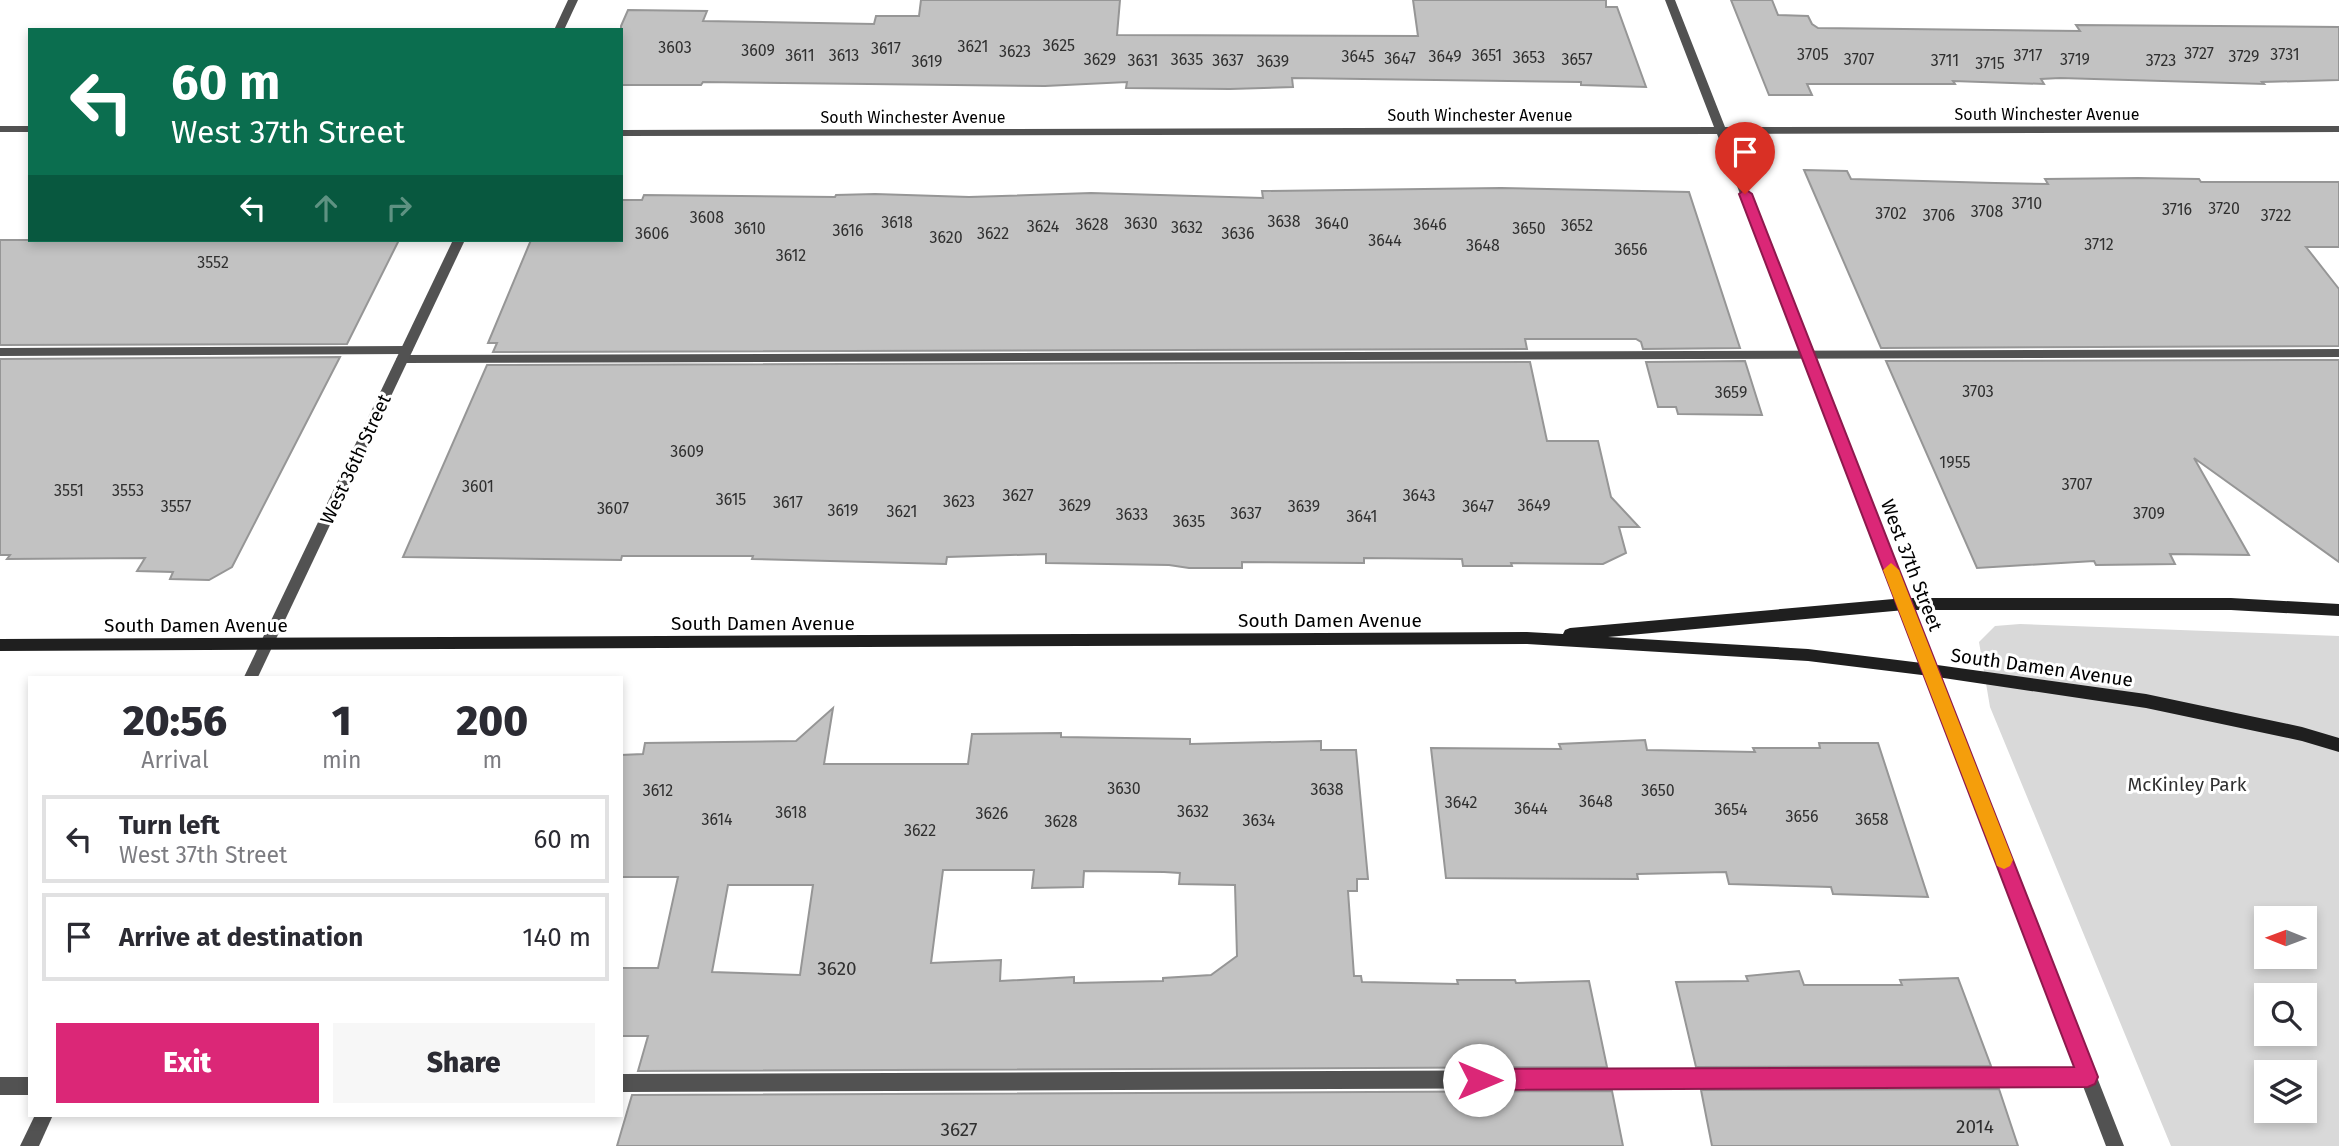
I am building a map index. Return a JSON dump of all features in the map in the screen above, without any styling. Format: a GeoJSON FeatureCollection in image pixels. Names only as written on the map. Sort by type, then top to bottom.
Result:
{"type":"FeatureCollection","features":[{"type":"Feature","properties":{"kind":"main road","name":"South Damen Avenue"},"geometry":{"type":"LineString","coordinates":[[1527,638],[1905,604],[2231,604],[2339,610]]}},
{"type":"Feature","properties":{"kind":"main road","name":"South Damen Avenue"},"geometry":{"type":"LineString","coordinates":[[0,645],[1527,638],[1808,655],[1930,670],[2146,701],[2339,744]]}},
{"type":"Feature","properties":{"kind":"street"},"geometry":{"type":"LineString","coordinates":[[560,28],[573,0]]}},
{"type":"Feature","properties":{"kind":"street","name":"West 37th Street"},"geometry":{"type":"LineString","coordinates":[[1670,0],[2115,1146]]}},
{"type":"Feature","properties":{"kind":"street"},"geometry":{"type":"LineString","coordinates":[[0,129],[28,129]]}},
{"type":"Feature","properties":{"kind":"street","name":"South Winchester Avenue"},"geometry":{"type":"LineString","coordinates":[[623,133],[2339,129]]}},
{"type":"Feature","properties":{"kind":"street","name":"West 36th Street"},"geometry":{"type":"LineString","coordinates":[[251,676],[458,242]]}},
{"type":"Feature","properties":{"kind":"street"},"geometry":{"type":"LineString","coordinates":[[0,352],[404,355],[2339,353]]}},
{"type":"Feature","properties":{"kind":"street"},"geometry":{"type":"LineString","coordinates":[[623,1083],[2088,1077]]}},
{"type":"Feature","properties":{"kind":"street"},"geometry":{"type":"LineString","coordinates":[[0,1086],[28,1086]]}},
{"type":"Feature","properties":{"kind":"street"},"geometry":{"type":"LineString","coordinates":[[29,1146],[43,1117]]}},
{"type":"Feature","properties":{"kind":"green space","name":"McKinley Park"},"geometry":{"type":"Polygon","coordinates":[[[2020,624],[2339,636],[2339,1146],[2171,1146],[1990,707],[1979,642],[1995,626],[2020,624]]]}},
{"type":"Feature","properties":{"kind":"building"},"geometry":{"type":"Polygon","coordinates":[[[921,0],[1120,0],[1117,35],[1418,36],[1413,0],[1606,0],[1606,7],[1617,7],[1646,87],[1581,85],[1581,82],[1292,78],[1293,87],[1230,89],[1126,88],[1127,82],[1045,86],[703,82],[701,85],[623,85],[621,26],[628,10],[707,11],[703,21],[874,24],[876,16],[919,16],[921,0]]]}},
{"type":"Feature","properties":{"kind":"building"},"geometry":{"type":"Polygon","coordinates":[[[1731,0],[1772,0],[1778,15],[1808,16],[1818,28],[2080,31],[2076,25],[2339,27],[2339,80],[2262,82],[2264,84],[2060,78],[2041,79],[2044,84],[1953,81],[1955,84],[1807,84],[1812,95],[1769,95],[1731,0]]]}},
{"type":"Feature","properties":{"kind":"building"},"geometry":{"type":"Polygon","coordinates":[[[1804,170],[1847,171],[1851,179],[1995,183],[2048,184],[2045,179],[2138,178],[2199,179],[2201,182],[2339,182],[2339,247],[2306,247],[2339,289],[2339,346],[1881,348],[1804,170]]]}},
{"type":"Feature","properties":{"kind":"building"},"geometry":{"type":"Polygon","coordinates":[[[1501,188],[1689,192],[1740,348],[1643,349],[1641,342],[1636,339],[1525,339],[1527,349],[493,352],[497,343],[488,343],[530,242],[623,242],[623,200],[642,200],[644,195],[835,197],[875,194],[969,197],[1091,193],[1263,198],[1262,191],[1501,188]]]}},
{"type":"Feature","properties":{"kind":"building"},"geometry":{"type":"Polygon","coordinates":[[[0,240],[398,242],[347,344],[0,345],[0,240]]]}},
{"type":"Feature","properties":{"kind":"building"},"geometry":{"type":"Polygon","coordinates":[[[340,357],[232,567],[209,580],[170,579],[173,572],[137,571],[145,558],[7,559],[10,555],[0,555],[0,359],[340,357]]]}},
{"type":"Feature","properties":{"kind":"building"},"geometry":{"type":"Polygon","coordinates":[[[2339,360],[2339,562],[2194,458],[2249,555],[2170,554],[2175,564],[2096,565],[2094,561],[1977,568],[1886,361],[2339,360]]]}},
{"type":"Feature","properties":{"kind":"building"},"geometry":{"type":"Polygon","coordinates":[[[1745,361],[1762,415],[1678,414],[1676,407],[1658,407],[1646,362],[1745,361]]]}},
{"type":"Feature","properties":{"kind":"building"},"geometry":{"type":"Polygon","coordinates":[[[1530,362],[1547,441],[1598,441],[1611,497],[1639,527],[1619,527],[1626,553],[1603,564],[1511,563],[1512,566],[1463,566],[1462,559],[1364,558],[1364,563],[1242,562],[1242,568],[1189,568],[1169,565],[1046,563],[1046,554],[947,557],[946,564],[752,559],[753,556],[622,556],[621,560],[403,557],[487,365],[1530,362]]]}},
{"type":"Feature","properties":{"kind":"building"},"geometry":{"type":"Polygon","coordinates":[[[833,708],[824,764],[968,764],[972,734],[1061,733],[1061,737],[1190,739],[1190,744],[1321,741],[1321,750],[1356,750],[1368,879],[1357,879],[1357,891],[1348,891],[1354,976],[1361,976],[1362,982],[1458,984],[1457,980],[1515,980],[1516,983],[1589,981],[1607,1067],[638,1071],[648,1036],[623,1036],[623,968],[658,968],[678,877],[623,877],[623,755],[643,754],[645,743],[796,741],[833,708]],[[943,870],[931,963],[1001,960],[1000,981],[1074,977],[1074,983],[1163,981],[1163,978],[1211,975],[1237,956],[1235,885],[1179,884],[1180,873],[1084,871],[1083,887],[1032,888],[1034,870],[943,870]],[[728,885],[712,972],[800,975],[813,885],[728,885]]]}},
{"type":"Feature","properties":{"kind":"building"},"geometry":{"type":"Polygon","coordinates":[[[1645,740],[1647,750],[1755,752],[1753,748],[1820,748],[1819,743],[1878,743],[1928,897],[1833,894],[1831,887],[1729,884],[1726,872],[1637,874],[1638,879],[1446,878],[1431,748],[1561,749],[1559,744],[1645,740]]]}},
{"type":"Feature","properties":{"kind":"building"},"geometry":{"type":"Polygon","coordinates":[[[1799,971],[1804,985],[1902,985],[1900,980],[1958,978],[1991,1066],[1696,1067],[1676,982],[1748,981],[1746,976],[1799,971]]]}},
{"type":"Feature","properties":{"kind":"building"},"geometry":{"type":"Polygon","coordinates":[[[1999,1089],[2018,1146],[1712,1146],[1701,1090],[1999,1089]]]}},
{"type":"Feature","properties":{"kind":"building"},"geometry":{"type":"Polygon","coordinates":[[[1612,1091],[1623,1146],[617,1146],[632,1095],[1612,1091]]]}},
{"type":"Feature","properties":{"kind":"slow traffic"},"geometry":{"type":"LineString","coordinates":[[1891,570],[2004,860]]}},
{"type":"Feature","properties":{"kind":"route"},"geometry":{"type":"LineString","coordinates":[[1479,1080],[2088,1077],[1745,194]]}}]}
